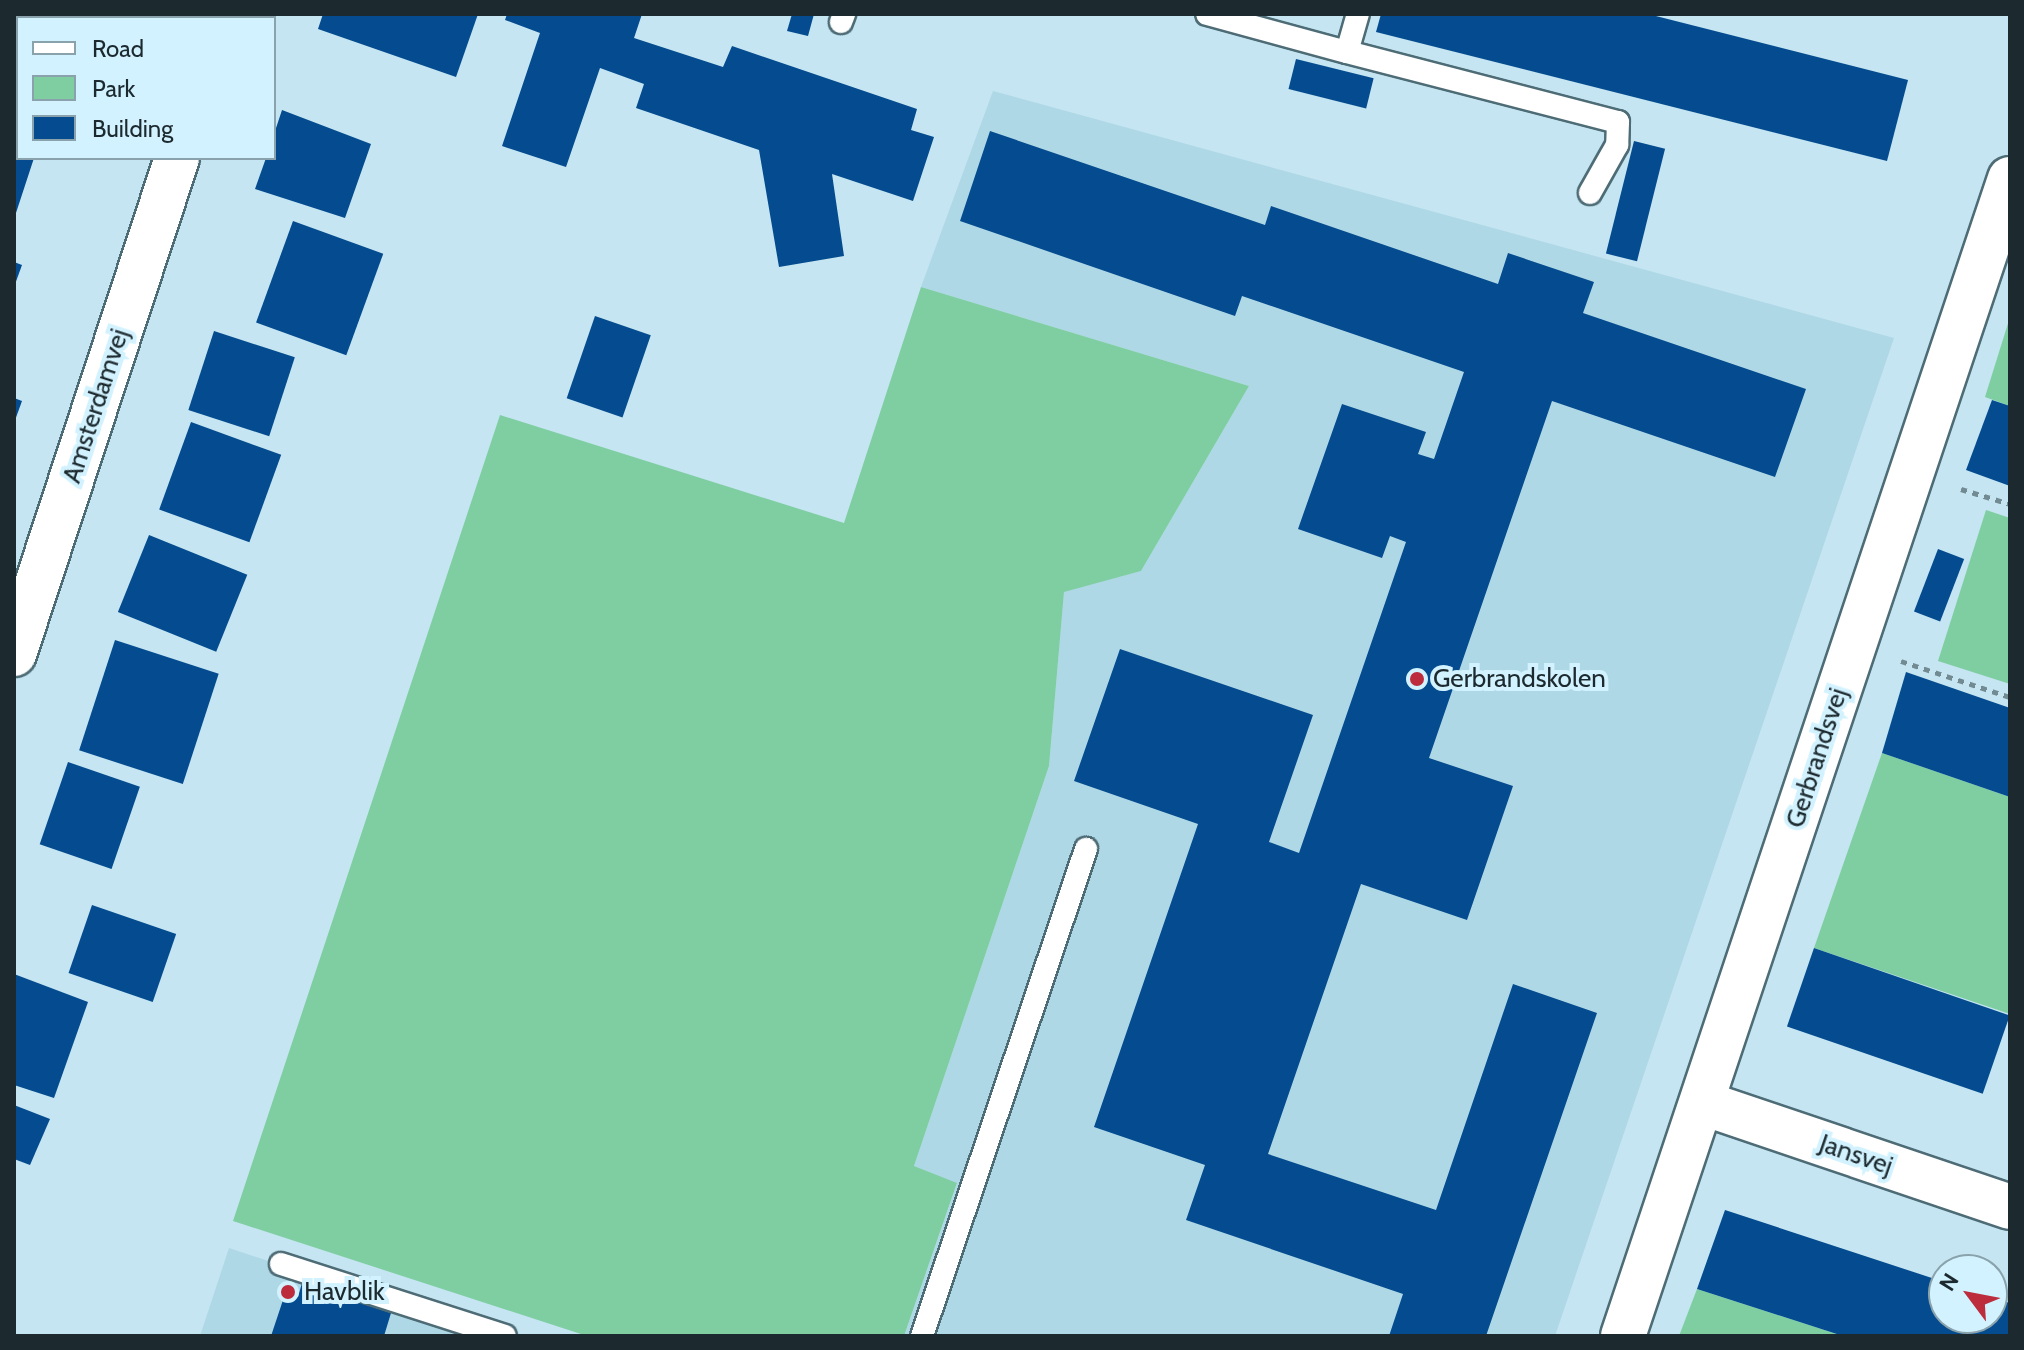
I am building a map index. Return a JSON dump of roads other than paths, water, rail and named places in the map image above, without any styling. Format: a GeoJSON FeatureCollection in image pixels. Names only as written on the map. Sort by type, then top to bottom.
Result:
{"type":"FeatureCollection","features":[{"type":"Feature","properties":{"kind":"street","name":"Amsterdamvej"},"geometry":{"type":"LineString","coordinates":[[14,654],[176,160]]}},
{"type":"Feature","properties":{"kind":"street","name":"Gerbrandsvej"},"geometry":{"type":"LineString","coordinates":[[1623,1336],[2010,179]]}},
{"type":"Feature","properties":{"kind":"street","name":"Jansvej"},"geometry":{"type":"LineString","coordinates":[[1703,1103],[2010,1207]]}},
{"type":"Feature","properties":{"kind":"lane"},"geometry":{"type":"LineString","coordinates":[[1207,14],[1618,122],[1617,145],[1590,193]]}},
{"type":"Feature","properties":{"kind":"lane"},"geometry":{"type":"LineString","coordinates":[[1347,52],[1358,14]]}},
{"type":"Feature","properties":{"kind":"lane"},"geometry":{"type":"LineString","coordinates":[[922,1336],[1086,849]]}},
{"type":"Feature","properties":{"kind":"lane"},"geometry":{"type":"LineString","coordinates":[[281,1264],[505,1336]]}},
{"type":"Feature","properties":{"kind":"place","name":"Gerbrandskolen"},"geometry":{"type":"Point","coordinates":[1417,679]}},
{"type":"Feature","properties":{"kind":"place","name":"Havblik"},"geometry":{"type":"Point","coordinates":[288,1292]}}]}
